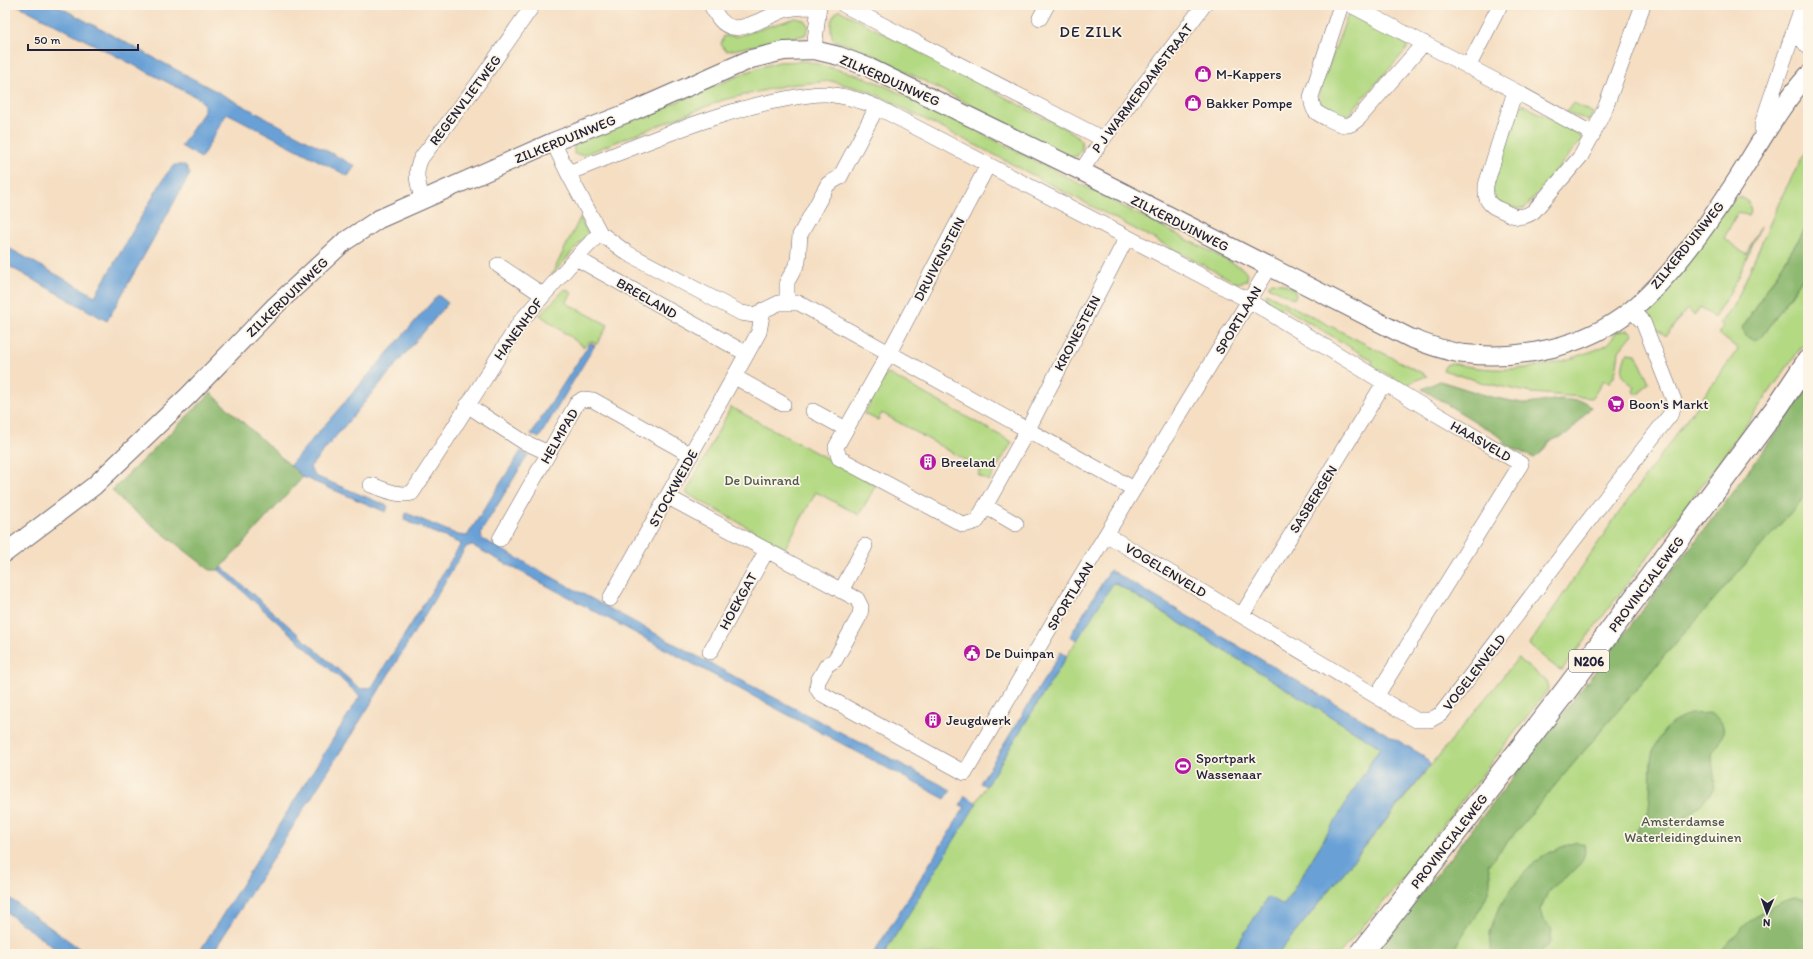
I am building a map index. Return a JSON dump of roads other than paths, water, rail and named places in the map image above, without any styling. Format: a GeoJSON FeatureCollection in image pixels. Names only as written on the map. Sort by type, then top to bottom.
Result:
{"type":"FeatureCollection","features":[{"type":"Feature","properties":{"kind":"main road","name":"PROVINCIALEWEG"},"geometry":{"type":"LineString","coordinates":[[1361,954],[1568,690],[1773,412],[1808,361]]}},
{"type":"Feature","properties":{"kind":"street","name":"REGENVLIETWEG"},"geometry":{"type":"LineString","coordinates":[[423,200],[417,176],[418,163],[477,85],[533,5]]}},
{"type":"Feature","properties":{"kind":"street"},"geometry":{"type":"LineString","coordinates":[[711,5],[724,23],[733,28],[743,26],[786,9],[819,6],[814,50]]}},
{"type":"Feature","properties":{"kind":"street"},"geometry":{"type":"LineString","coordinates":[[844,5],[1103,139]]}},
{"type":"Feature","properties":{"kind":"street","name":"P J WARMERDAMSTRAAT"},"geometry":{"type":"LineString","coordinates":[[1081,171],[1103,139],[1204,5]]}},
{"type":"Feature","properties":{"kind":"street"},"geometry":{"type":"LineString","coordinates":[[1341,5],[1311,97],[1312,104],[1316,112],[1339,124],[1346,126],[1358,119],[1424,43]]}},
{"type":"Feature","properties":{"kind":"street"},"geometry":{"type":"LineString","coordinates":[[1468,66],[1500,5]]}},
{"type":"Feature","properties":{"kind":"street"},"geometry":{"type":"LineString","coordinates":[[1515,91],[1486,185],[1487,200],[1492,206],[1514,217],[1528,216],[1534,211],[1581,156],[1606,106],[1643,5]]}},
{"type":"Feature","properties":{"kind":"street"},"geometry":{"type":"LineString","coordinates":[[1356,6],[1593,134]]}},
{"type":"Feature","properties":{"kind":"street","name":"ZILKERDUINWEG"},"geometry":{"type":"LineString","coordinates":[[1762,140],[1762,124],[1802,7]]}},
{"type":"Feature","properties":{"kind":"street"},"geometry":{"type":"LineString","coordinates":[[1794,30],[1808,47]]}},
{"type":"Feature","properties":{"kind":"street","name":"ZILKERDUINWEG"},"geometry":{"type":"LineString","coordinates":[[5,553],[94,486],[189,395],[276,306],[344,242],[379,219],[553,142],[635,110],[740,62],[784,51],[814,50],[839,56],[870,68],[1081,171],[1269,268],[1410,338],[1464,354],[1518,355],[1560,347],[1582,339],[1631,310],[1675,265],[1699,234],[1731,189],[1779,112],[1808,75]]}},
{"type":"Feature","properties":{"kind":"street"},"geometry":{"type":"LineString","coordinates":[[568,173],[692,125],[756,105],[798,96],[826,94],[861,100],[988,164],[1250,301]]}},
{"type":"Feature","properties":{"kind":"street"},"geometry":{"type":"LineString","coordinates":[[877,107],[840,177],[828,184],[800,235],[798,262],[787,282],[787,302],[799,303],[1134,488]]}},
{"type":"Feature","properties":{"kind":"street","name":"BREELAND"},"geometry":{"type":"LineString","coordinates":[[553,142],[600,233],[626,253],[741,313],[754,315],[779,303],[787,302]]}},
{"type":"Feature","properties":{"kind":"street","name":"DRUIVENSTEIN"},"geometry":{"type":"LineString","coordinates":[[890,352],[988,164]]}},
{"type":"Feature","properties":{"kind":"street"},"geometry":{"type":"LineString","coordinates":[[576,258],[600,233]]}},
{"type":"Feature","properties":{"kind":"street","name":"KRONESTEIN"},"geometry":{"type":"LineString","coordinates":[[1028,429],[1128,237]]}},
{"type":"Feature","properties":{"kind":"street","name":"BREELAND"},"geometry":{"type":"LineString","coordinates":[[576,258],[747,354]]}},
{"type":"Feature","properties":{"kind":"street","name":"HANENHOF"},"geometry":{"type":"LineString","coordinates":[[371,485],[398,494],[405,495],[412,493],[520,322],[576,258]]}},
{"type":"Feature","properties":{"kind":"street"},"geometry":{"type":"LineString","coordinates":[[498,265],[543,294]]}},
{"type":"Feature","properties":{"kind":"street","name":"SPORTLAAN"},"geometry":{"type":"LineString","coordinates":[[841,591],[857,599],[861,607],[860,615],[835,660],[827,665],[818,681],[817,688],[820,693],[965,773],[1134,488],[1269,268]]}},
{"type":"Feature","properties":{"kind":"street","name":"HAASVELD"},"geometry":{"type":"LineString","coordinates":[[1250,301],[1384,383],[1521,464],[1378,695]]}},
{"type":"Feature","properties":{"kind":"street"},"geometry":{"type":"LineString","coordinates":[[763,310],[759,332],[735,377],[783,404]]}},
{"type":"Feature","properties":{"kind":"street","name":"VOGELENVELD"},"geometry":{"type":"LineString","coordinates":[[1107,535],[1378,695],[1416,720],[1430,720],[1441,714],[1591,516],[1670,415],[1675,403],[1643,322],[1631,310]]}},
{"type":"Feature","properties":{"kind":"street"},"geometry":{"type":"LineString","coordinates":[[890,352],[836,447],[839,458],[964,525],[977,521],[1028,429]]}},
{"type":"Feature","properties":{"kind":"street","name":"STOCKWEIDE"},"geometry":{"type":"LineString","coordinates":[[610,599],[735,377]]}},
{"type":"Feature","properties":{"kind":"street","name":"SASBERGEN"},"geometry":{"type":"LineString","coordinates":[[1242,615],[1384,383]]}},
{"type":"Feature","properties":{"kind":"street","name":"HELMPAD"},"geometry":{"type":"LineString","coordinates":[[500,539],[577,403],[583,399],[593,400],[691,455]]}},
{"type":"Feature","properties":{"kind":"street"},"geometry":{"type":"LineString","coordinates":[[468,405],[524,442],[549,453]]}},
{"type":"Feature","properties":{"kind":"street"},"geometry":{"type":"LineString","coordinates":[[813,411],[846,429]]}},
{"type":"Feature","properties":{"kind":"street"},"geometry":{"type":"LineString","coordinates":[[668,497],[841,591],[865,546]]}},
{"type":"Feature","properties":{"kind":"street"},"geometry":{"type":"LineString","coordinates":[[985,506],[1016,524]]}},
{"type":"Feature","properties":{"kind":"street","name":"HOEKGAT"},"geometry":{"type":"LineString","coordinates":[[710,652],[767,550]]}},
{"type":"Feature","properties":{"kind":"water"},"geometry":{"type":"Polygon","coordinates":[[[17,5],[56,5],[355,166],[348,176],[227,113],[201,158],[181,146],[204,112],[204,104],[198,98],[17,5]]]}},
{"type":"Feature","properties":{"kind":"water"},"geometry":{"type":"Polygon","coordinates":[[[174,165],[185,165],[190,174],[107,321],[5,264],[5,246],[95,296],[165,176],[174,165]]]}},
{"type":"Feature","properties":{"kind":"water"},"geometry":{"type":"Polygon","coordinates":[[[438,295],[448,303],[310,467],[315,476],[388,506],[386,512],[303,477],[290,465],[438,295]]]}},
{"type":"Feature","properties":{"kind":"water"},"geometry":{"type":"Polygon","coordinates":[[[590,343],[595,345],[539,438],[531,434],[590,343]]]}},
{"type":"Feature","properties":{"kind":"water"},"geometry":{"type":"Polygon","coordinates":[[[521,451],[528,455],[481,532],[482,539],[750,685],[951,790],[945,799],[471,545],[466,547],[370,705],[212,954],[198,954],[360,696],[219,570],[222,567],[360,689],[372,687],[461,544],[404,520],[406,513],[458,535],[467,536],[521,451]]]}},
{"type":"Feature","properties":{"kind":"water"},"geometry":{"type":"Polygon","coordinates":[[[1110,570],[1424,756],[1430,765],[1278,954],[1231,954],[1268,897],[1284,905],[1380,747],[1114,582],[1077,640],[1070,636],[1110,570]]]}},
{"type":"Feature","properties":{"kind":"water"},"geometry":{"type":"Polygon","coordinates":[[[1061,652],[1067,656],[986,786],[980,783],[1061,652]]]}},
{"type":"Feature","properties":{"kind":"water"},"geometry":{"type":"Polygon","coordinates":[[[965,796],[977,803],[884,954],[873,954],[965,807],[960,805],[965,796]]]}},
{"type":"Feature","properties":{"kind":"water"},"geometry":{"type":"Polygon","coordinates":[[[5,895],[87,954],[62,954],[5,911],[5,895]]]}},
{"type":"Feature","properties":{"kind":"place","name":"M-Kappers"},"geometry":{"type":"Point","coordinates":[1203,74]}},
{"type":"Feature","properties":{"kind":"place","name":"Bakker Pompe"},"geometry":{"type":"Point","coordinates":[1193,103]}},
{"type":"Feature","properties":{"kind":"place","name":"Boon's Markt"},"geometry":{"type":"Point","coordinates":[1616,404]}},
{"type":"Feature","properties":{"kind":"place","name":"Breeland"},"geometry":{"type":"Point","coordinates":[928,462]}},
{"type":"Feature","properties":{"kind":"place","name":"De Duinpan"},"geometry":{"type":"Point","coordinates":[972,653]}},
{"type":"Feature","properties":{"kind":"place","name":"Jeugdwerk"},"geometry":{"type":"Point","coordinates":[933,720]}},
{"type":"Feature","properties":{"kind":"place","name":"Sportpark Wassenaar"},"geometry":{"type":"Point","coordinates":[1183,766]}},
{"type":"Feature","properties":{"kind":"district","name":"DE ZILK"},"geometry":{"type":"Point","coordinates":[1091,31]}},
{"type":"Feature","properties":{"kind":"park label","name":"De Duinrand"},"geometry":{"type":"Point","coordinates":[762,480]}},
{"type":"Feature","properties":{"kind":"park label","name":"Amsterdamse Waterleidingduinen"},"geometry":{"type":"Point","coordinates":[1683,830]}}]}
